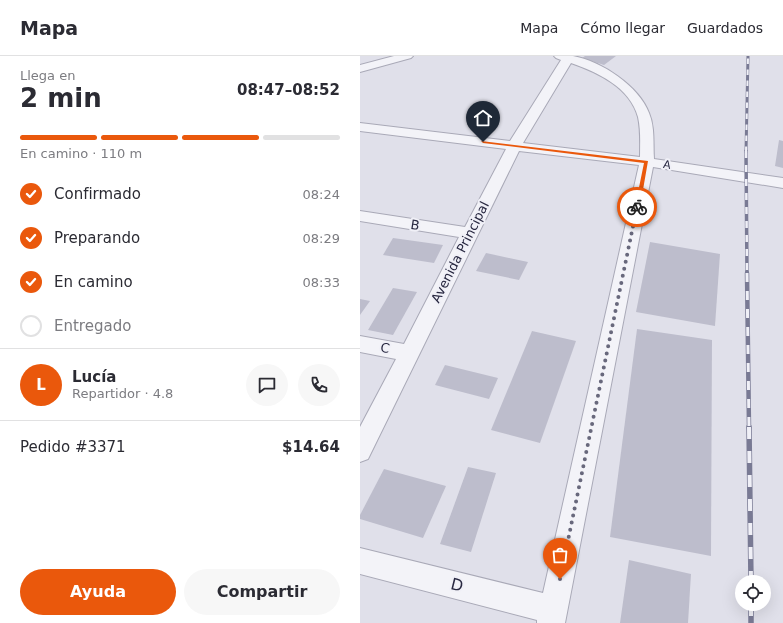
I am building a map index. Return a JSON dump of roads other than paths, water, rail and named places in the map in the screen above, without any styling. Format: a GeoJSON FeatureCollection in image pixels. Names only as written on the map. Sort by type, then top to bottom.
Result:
{"type":"FeatureCollection","features":[{"type":"Feature","properties":{"kind":"street"},"geometry":{"type":"LineString","coordinates":[[360,69],[407,56]]}},
{"type":"Feature","properties":{"kind":"street"},"geometry":{"type":"LineString","coordinates":[[552,616],[647,162],[644,113],[638,100],[611,77],[593,67],[564,57]]}},
{"type":"Feature","properties":{"kind":"street","name":"Avenida Principal"},"geometry":{"type":"LineString","coordinates":[[360,450],[514,146],[564,57]]}},
{"type":"Feature","properties":{"kind":"street","name":"A"},"geometry":{"type":"LineString","coordinates":[[360,127],[647,162],[783,183]]}},
{"type":"Feature","properties":{"kind":"street","name":"B"},"geometry":{"type":"LineString","coordinates":[[360,216],[470,234]]}},
{"type":"Feature","properties":{"kind":"street","name":"C"},"geometry":{"type":"LineString","coordinates":[[360,344],[409,353]]}},
{"type":"Feature","properties":{"kind":"street","name":"D"},"geometry":{"type":"LineString","coordinates":[[360,560],[552,616]]}},
{"type":"Feature","properties":{"kind":"railway"},"geometry":{"type":"LineString","coordinates":[[746,152],[748,56]]}},
{"type":"Feature","properties":{"kind":"railway"},"geometry":{"type":"LineString","coordinates":[[746,152],[747,274]]}},
{"type":"Feature","properties":{"kind":"railway"},"geometry":{"type":"LineString","coordinates":[[747,273],[749,428]]}},
{"type":"Feature","properties":{"kind":"railway"},"geometry":{"type":"LineString","coordinates":[[749,427],[751,575]]}},
{"type":"Feature","properties":{"kind":"railway"},"geometry":{"type":"LineString","coordinates":[[751,611],[751,623]]}}]}
